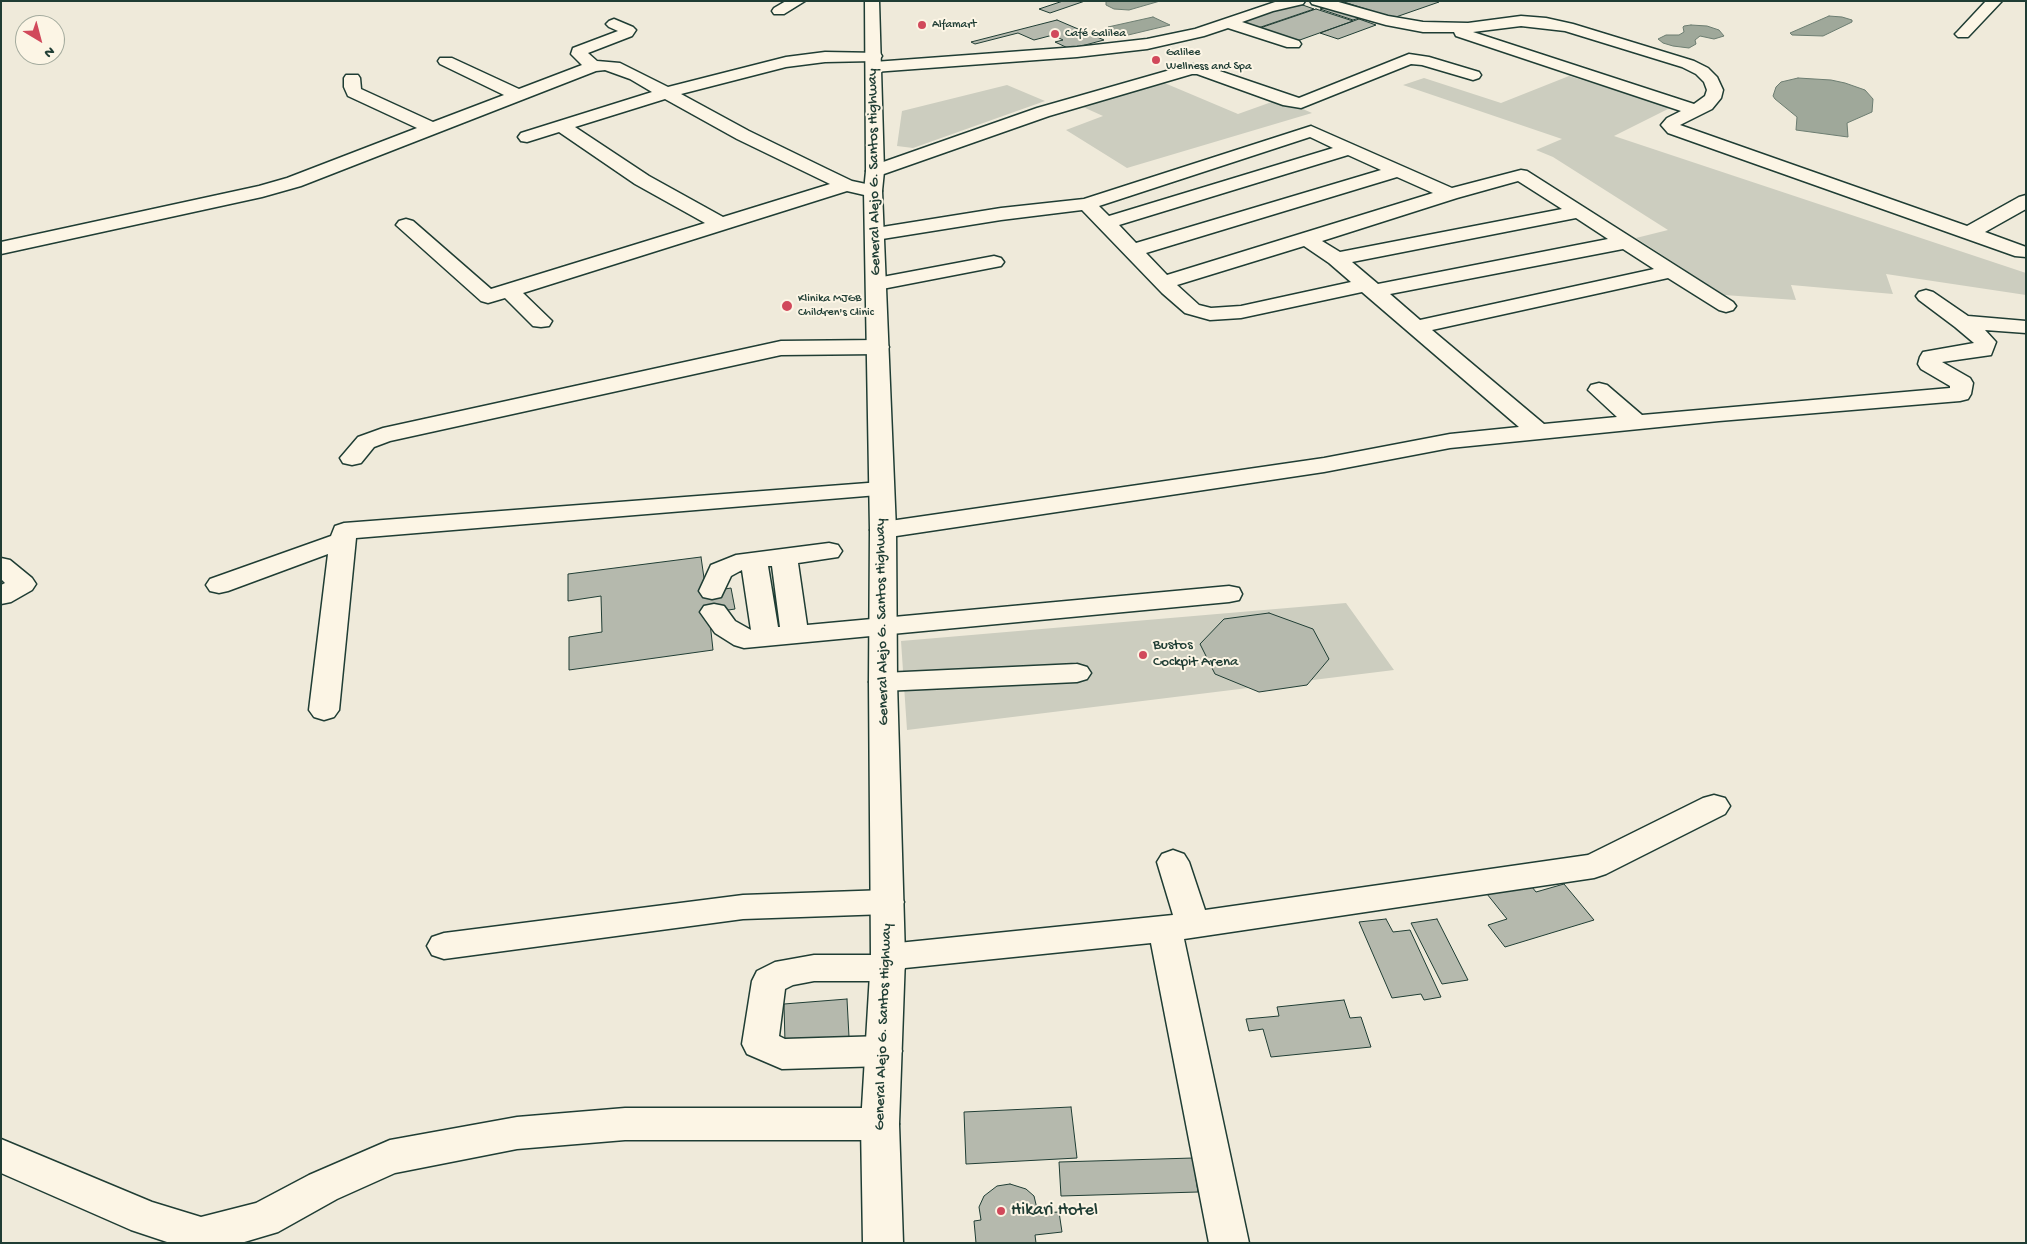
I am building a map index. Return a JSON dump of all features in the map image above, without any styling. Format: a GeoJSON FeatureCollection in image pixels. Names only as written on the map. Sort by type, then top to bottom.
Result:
{"type":"FeatureCollection","features":[{"type":"Feature","properties":{"kind":"street"},"geometry":{"type":"LineString","coordinates":[[779,11],[798,1]]}},
{"type":"Feature","properties":{"kind":"street","name":"General Alejo G. Santos Highway"},"geometry":{"type":"LineString","coordinates":[[872,1],[874,181],[883,530],[883,682],[888,963],[880,1124],[882,1243]]}},
{"type":"Feature","properties":{"kind":"street"},"geometry":{"type":"LineString","coordinates":[[527,137],[668,92],[786,62],[825,57],[874,61],[1077,52],[1147,44],[1176,39],[1268,8],[1298,1]]}},
{"type":"Feature","properties":{"kind":"street"},"geometry":{"type":"LineString","coordinates":[[1318,1],[1397,23],[1448,28],[1493,26],[1521,22],[1546,23],[1568,27],[1688,64],[1702,71],[1711,80],[1715,90],[1713,98],[1706,105],[1656,132],[1656,135],[1669,143],[1992,256],[2008,259],[2022,252],[1698,139],[1674,129],[1670,125]]}},
{"type":"Feature","properties":{"kind":"street"},"geometry":{"type":"LineString","coordinates":[[1963,34],[1995,1]]}},
{"type":"Feature","properties":{"kind":"street"},"geometry":{"type":"LineString","coordinates":[[1228,23],[1293,44]]}},
{"type":"Feature","properties":{"kind":"street"},"geometry":{"type":"LineString","coordinates":[[594,66],[579,54],[579,51],[627,33],[628,30],[614,24]]}},
{"type":"Feature","properties":{"kind":"street"},"geometry":{"type":"LineString","coordinates":[[1448,28],[1694,110]]}},
{"type":"Feature","properties":{"kind":"street"},"geometry":{"type":"LineString","coordinates":[[406,225],[488,297],[846,185],[874,181],[1043,112],[1192,69],[1199,69],[1296,103],[1308,101],[1409,60],[1423,60],[1473,76]]}},
{"type":"Feature","properties":{"kind":"street"},"geometry":{"type":"LineString","coordinates":[[446,61],[518,95]]}},
{"type":"Feature","properties":{"kind":"street"},"geometry":{"type":"LineString","coordinates":[[1,248],[262,191],[294,182],[594,66],[614,66],[668,92],[743,135],[846,185]]}},
{"type":"Feature","properties":{"kind":"street"},"geometry":{"type":"LineString","coordinates":[[352,78],[354,92],[431,128]]}},
{"type":"Feature","properties":{"kind":"street"},"geometry":{"type":"LineString","coordinates":[[561,126],[642,180],[721,224]]}},
{"type":"Feature","properties":{"kind":"street"},"geometry":{"type":"LineString","coordinates":[[876,234],[1001,214],[1086,204],[1311,131],[1450,194]]}},
{"type":"Feature","properties":{"kind":"street"},"geometry":{"type":"LineString","coordinates":[[1106,223],[1348,149]]}},
{"type":"Feature","properties":{"kind":"street"},"geometry":{"type":"LineString","coordinates":[[1131,251],[1399,170]]}},
{"type":"Feature","properties":{"kind":"street"},"geometry":{"type":"LineString","coordinates":[[1163,283],[1396,210],[1521,175],[1726,306]]}},
{"type":"Feature","properties":{"kind":"street"},"geometry":{"type":"LineString","coordinates":[[1969,233],[2026,201]]}},
{"type":"Feature","properties":{"kind":"street"},"geometry":{"type":"LineString","coordinates":[[1086,204],[1163,283],[1192,309],[1210,314],[1241,312],[1626,242]]}},
{"type":"Feature","properties":{"kind":"street"},"geometry":{"type":"LineString","coordinates":[[1396,210],[1433,240]]}},
{"type":"Feature","properties":{"kind":"street"},"geometry":{"type":"LineString","coordinates":[[1336,259],[1578,212]]}},
{"type":"Feature","properties":{"kind":"street"},"geometry":{"type":"LineString","coordinates":[[1307,239],[1336,259],[1539,432]]}},
{"type":"Feature","properties":{"kind":"street"},"geometry":{"type":"LineString","coordinates":[[28,241],[26,246],[33,262]]}},
{"type":"Feature","properties":{"kind":"street"},"geometry":{"type":"LineString","coordinates":[[877,284],[994,262]]}},
{"type":"Feature","properties":{"kind":"street"},"geometry":{"type":"LineString","coordinates":[[1416,327],[1672,271]]}},
{"type":"Feature","properties":{"kind":"street"},"geometry":{"type":"LineString","coordinates":[[509,291],[540,321]]}},
{"type":"Feature","properties":{"kind":"street"},"geometry":{"type":"LineString","coordinates":[[883,530],[1324,465],[1450,441],[1636,422],[1960,394],[1962,383],[1929,364],[1931,356],[1982,350],[1984,342],[1963,322],[1926,296]]}},
{"type":"Feature","properties":{"kind":"street"},"geometry":{"type":"LineString","coordinates":[[1963,322],[2026,326]]}},
{"type":"Feature","properties":{"kind":"street"},"geometry":{"type":"LineString","coordinates":[[352,458],[366,442],[383,435],[781,348],[878,347]]}},
{"type":"Feature","properties":{"kind":"street"},"geometry":{"type":"LineString","coordinates":[[1599,390],[1636,422]]}},
{"type":"Feature","properties":{"kind":"street"},"geometry":{"type":"LineString","coordinates":[[324,710],[344,531],[881,489]]}},
{"type":"Feature","properties":{"kind":"street"},"geometry":{"type":"LineString","coordinates":[[219,585],[343,540]]}},
{"type":"Feature","properties":{"kind":"street"},"geometry":{"type":"LineString","coordinates":[[829,550],[736,563],[720,571],[713,602],[725,628],[744,640],[1229,594]]}},
{"type":"Feature","properties":{"kind":"street"},"geometry":{"type":"LineString","coordinates":[[784,556],[795,634]]}},
{"type":"Feature","properties":{"kind":"street"},"geometry":{"type":"LineString","coordinates":[[754,560],[766,637]]}},
{"type":"Feature","properties":{"kind":"street"},"geometry":{"type":"LineString","coordinates":[[1,566],[23,584],[1,596]]}},
{"type":"Feature","properties":{"kind":"street"},"geometry":{"type":"LineString","coordinates":[[883,682],[1077,673]]}},
{"type":"Feature","properties":{"kind":"street"},"geometry":{"type":"LineString","coordinates":[[884,1051],[782,1054],[760,1044],[769,981],[787,972],[814,968],[888,963],[1179,927],[1594,866],[1714,806]]}},
{"type":"Feature","properties":{"kind":"street"},"geometry":{"type":"LineString","coordinates":[[1173,862],[1179,927],[1229,1243]]}},
{"type":"Feature","properties":{"kind":"street"},"geometry":{"type":"LineString","coordinates":[[444,946],[743,907],[887,902]]}},
{"type":"Feature","properties":{"kind":"street"},"geometry":{"type":"LineString","coordinates":[[1,1155],[145,1217],[201,1234],[264,1219],[323,1187],[390,1157],[517,1133],[625,1124],[880,1124]]}},
{"type":"Feature","properties":{"kind":"shaded area"},"geometry":{"type":"Polygon","coordinates":[[[1106,1],[1160,1],[1129,10],[1114,9],[1106,5],[1106,1]]]}},
{"type":"Feature","properties":{"kind":"shaded area"},"geometry":{"type":"Polygon","coordinates":[[[1829,16],[1842,17],[1852,20],[1852,22],[1823,36],[1792,35],[1790,33],[1829,16]]]}},
{"type":"Feature","properties":{"kind":"shaded area"},"geometry":{"type":"Polygon","coordinates":[[[1153,17],[1170,25],[1124,36],[1108,27],[1153,17]]]}},
{"type":"Feature","properties":{"kind":"shaded area"},"geometry":{"type":"Polygon","coordinates":[[[1684,26],[1707,26],[1719,30],[1724,36],[1714,39],[1700,36],[1695,40],[1696,44],[1689,48],[1673,46],[1663,43],[1658,39],[1666,35],[1679,35],[1684,32],[1684,26]]]}},
{"type":"Feature","properties":{"kind":"shaded area"},"geometry":{"type":"Polygon","coordinates":[[[1569,76],[1672,107],[1614,136],[2026,273],[2026,295],[1886,274],[1893,294],[1791,285],[1796,300],[1724,295],[1636,238],[1668,230],[1553,157],[1536,150],[1562,139],[1403,85],[1424,78],[1501,103],[1569,76]]]}},
{"type":"Feature","properties":{"kind":"shaded area"},"geometry":{"type":"Polygon","coordinates":[[[1798,78],[1831,80],[1865,90],[1873,99],[1872,112],[1847,123],[1848,137],[1796,130],[1797,117],[1773,96],[1776,87],[1781,82],[1798,78]]]}},
{"type":"Feature","properties":{"kind":"shaded area"},"geometry":{"type":"Polygon","coordinates":[[[1155,79],[1238,114],[1280,99],[1312,113],[1127,168],[1066,130],[1103,116],[1072,102],[1155,79]]]}},
{"type":"Feature","properties":{"kind":"shaded area"},"geometry":{"type":"Polygon","coordinates":[[[1007,85],[1045,101],[913,148],[897,146],[902,111],[1007,85]]]}},
{"type":"Feature","properties":{"kind":"shaded area","name":"Bustos Cockpit Arena"},"geometry":{"type":"Polygon","coordinates":[[[1346,603],[1394,670],[907,730],[901,641],[1346,603]]]}},
{"type":"Feature","properties":{"kind":"building"},"geometry":{"type":"Polygon","coordinates":[[[1063,1],[1085,1],[1050,13],[1039,9],[1063,1]]]}},
{"type":"Feature","properties":{"kind":"building"},"geometry":{"type":"Polygon","coordinates":[[[1341,1],[1437,1],[1439,2],[1393,18],[1341,1]]]}},
{"type":"Feature","properties":{"kind":"building"},"geometry":{"type":"Polygon","coordinates":[[[1297,3],[1314,9],[1258,28],[1242,22],[1297,3]]]}},
{"type":"Feature","properties":{"kind":"building"},"geometry":{"type":"Polygon","coordinates":[[[1330,6],[1362,17],[1353,20],[1320,9],[1330,6]]]}},
{"type":"Feature","properties":{"kind":"building"},"geometry":{"type":"Polygon","coordinates":[[[1316,9],[1353,21],[1297,41],[1260,28],[1316,9]]]}},
{"type":"Feature","properties":{"kind":"building"},"geometry":{"type":"Polygon","coordinates":[[[1359,19],[1376,25],[1338,39],[1320,33],[1359,19]]]}},
{"type":"Feature","properties":{"kind":"building","name":"Café Galilea"},"geometry":{"type":"Polygon","coordinates":[[[1057,20],[1104,40],[1070,49],[1055,42],[1063,40],[1053,35],[1034,40],[1018,33],[975,44],[971,42],[1057,20]]]}},
{"type":"Feature","properties":{"kind":"building"},"geometry":{"type":"Polygon","coordinates":[[[701,557],[706,592],[731,588],[735,609],[709,613],[713,650],[569,670],[569,637],[602,632],[601,596],[568,601],[568,574],[701,557]]]}},
{"type":"Feature","properties":{"kind":"building","name":"Bustos Cockpit Arena"},"geometry":{"type":"Polygon","coordinates":[[[1269,613],[1313,629],[1329,659],[1307,685],[1259,692],[1215,674],[1200,644],[1224,619],[1269,613]]]}},
{"type":"Feature","properties":{"kind":"building"},"geometry":{"type":"Polygon","coordinates":[[[1528,882],[1536,892],[1564,884],[1594,920],[1505,947],[1488,925],[1507,919],[1487,894],[1528,882]]]}},
{"type":"Feature","properties":{"kind":"building"},"geometry":{"type":"Polygon","coordinates":[[[1386,919],[1393,932],[1410,930],[1441,997],[1424,1000],[1421,994],[1392,998],[1359,922],[1386,919]]]}},
{"type":"Feature","properties":{"kind":"building"},"geometry":{"type":"Polygon","coordinates":[[[1437,919],[1468,980],[1442,984],[1411,923],[1437,919]]]}},
{"type":"Feature","properties":{"kind":"building"},"geometry":{"type":"Polygon","coordinates":[[[847,999],[849,1037],[785,1043],[784,1004],[847,999]]]}},
{"type":"Feature","properties":{"kind":"building"},"geometry":{"type":"Polygon","coordinates":[[[1344,1000],[1350,1018],[1361,1017],[1371,1047],[1271,1057],[1263,1029],[1249,1031],[1246,1019],[1279,1016],[1277,1007],[1344,1000]]]}},
{"type":"Feature","properties":{"kind":"building"},"geometry":{"type":"Polygon","coordinates":[[[1071,1107],[1077,1158],[966,1164],[964,1112],[1071,1107]]]}},
{"type":"Feature","properties":{"kind":"building"},"geometry":{"type":"Polygon","coordinates":[[[1193,1158],[1198,1192],[1061,1196],[1059,1162],[1193,1158]]]}},
{"type":"Feature","properties":{"kind":"building"},"geometry":{"type":"Polygon","coordinates":[[[1010,1184],[1026,1189],[1034,1196],[1038,1213],[1059,1212],[1062,1232],[1035,1235],[1036,1243],[976,1243],[974,1221],[981,1220],[979,1207],[984,1196],[997,1186],[1010,1184]]]}},
{"type":"Feature","properties":{"kind":"place","name":"Alfamart"},"geometry":{"type":"Point","coordinates":[922,25]}},
{"type":"Feature","properties":{"kind":"place","name":"Café Galilea"},"geometry":{"type":"Point","coordinates":[1055,34]}},
{"type":"Feature","properties":{"kind":"place","name":"Galilee Wellness and Spa"},"geometry":{"type":"Point","coordinates":[1156,60]}},
{"type":"Feature","properties":{"kind":"place","name":"Klinika MJGB Children's Clinic"},"geometry":{"type":"Point","coordinates":[787,306]}},
{"type":"Feature","properties":{"kind":"place","name":"Bustos Cockpit Arena"},"geometry":{"type":"Point","coordinates":[1143,655]}},
{"type":"Feature","properties":{"kind":"place","name":"Hikari Hotel"},"geometry":{"type":"Point","coordinates":[1001,1211]}}]}
